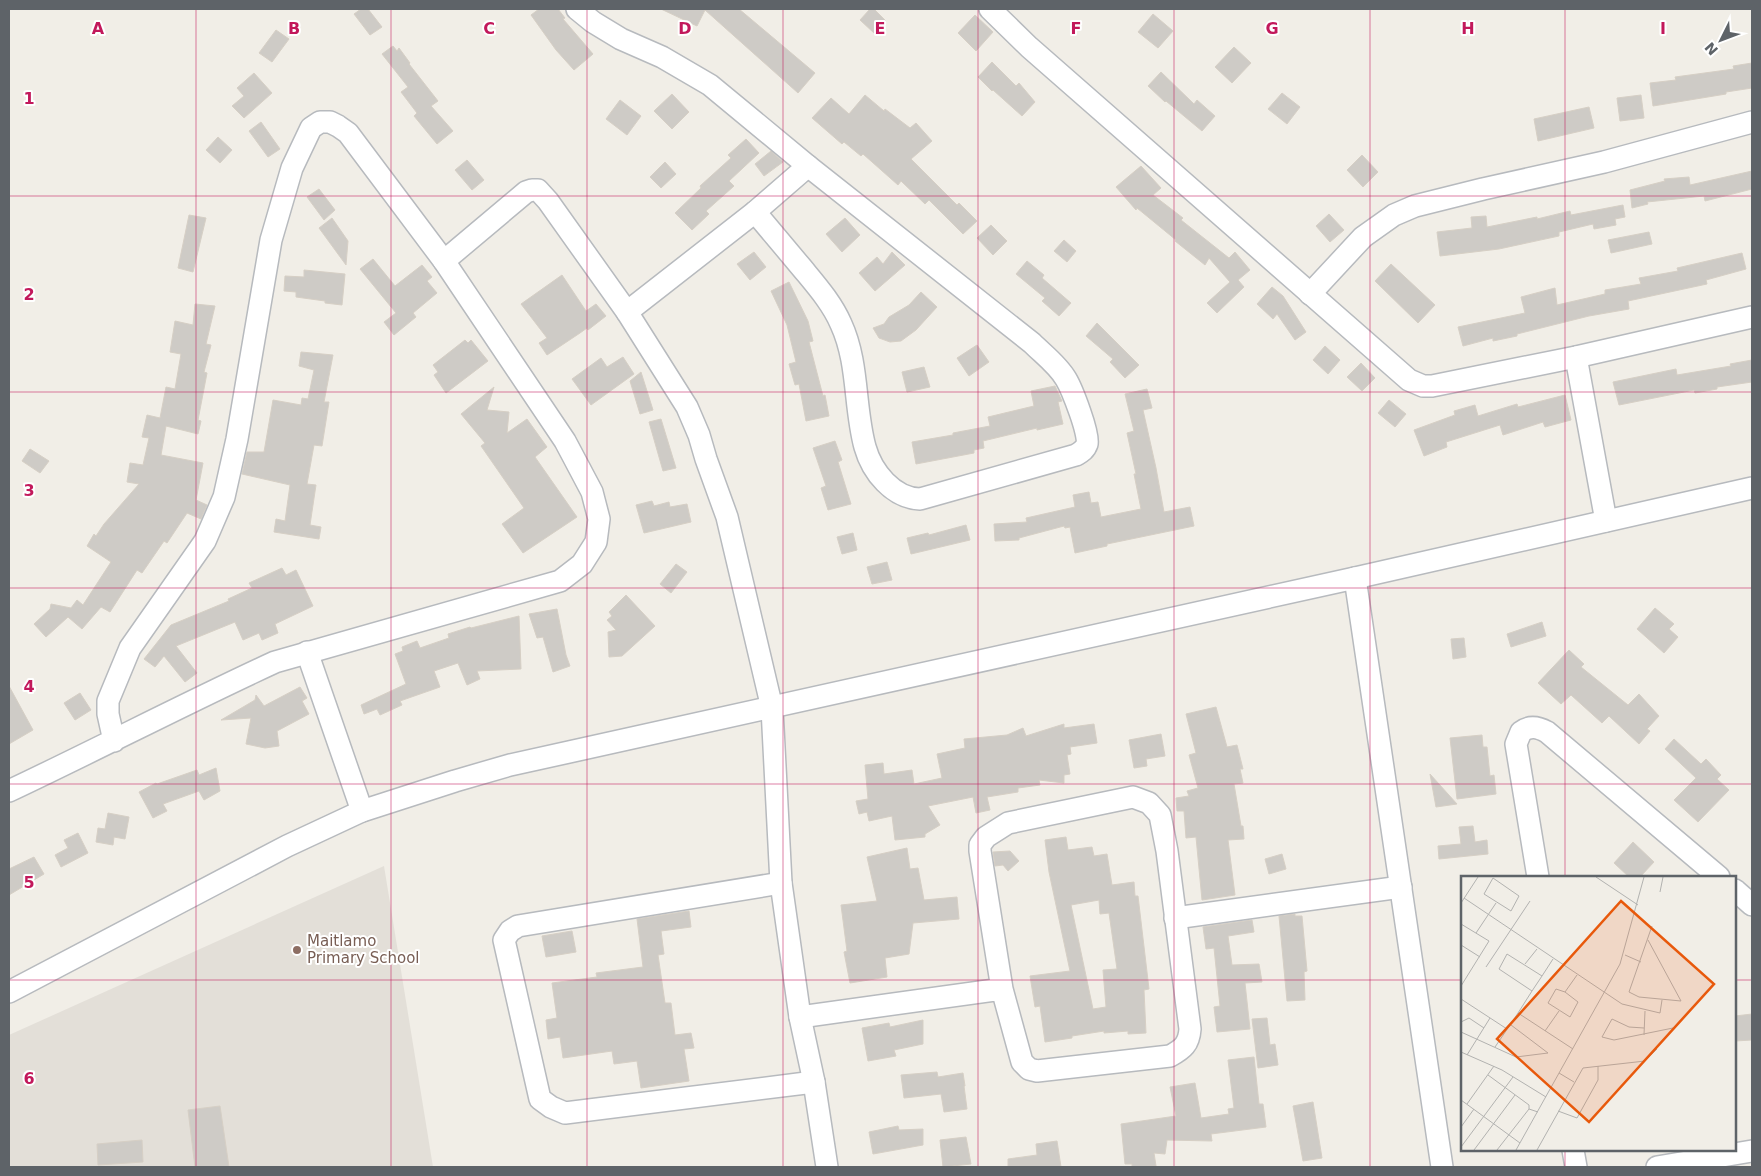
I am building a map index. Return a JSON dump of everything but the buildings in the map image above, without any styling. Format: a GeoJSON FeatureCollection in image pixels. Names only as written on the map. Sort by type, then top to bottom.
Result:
{"type":"FeatureCollection","features":[{"type":"Feature","properties":{"kind":"street"},"geometry":{"type":"LineString","coordinates":[[577,9],[593,22],[621,39],[662,56],[710,85],[808,166],[1032,343],[1054,363],[1066,378],[1074,394],[1088,439],[1085,449],[1076,455],[920,499],[896,492],[878,472],[865,447],[850,349],[841,324],[826,297],[755,212]]}},
{"type":"Feature","properties":{"kind":"street"},"geometry":{"type":"LineString","coordinates":[[990,9],[1029,47],[1310,294],[1409,380],[1423,386],[1432,386],[1576,357],[1752,317]]}},
{"type":"Feature","properties":{"kind":"street"},"geometry":{"type":"LineString","coordinates":[[9,791],[114,741],[275,662],[560,581],[582,564],[596,542],[599,519],[592,492],[566,441],[444,261],[348,133],[330,122],[320,122],[311,128],[292,168],[271,240],[237,439],[224,497],[205,541],[130,648],[108,701],[108,714],[114,741]]}},
{"type":"Feature","properties":{"kind":"street"},"geometry":{"type":"LineString","coordinates":[[1310,294],[1363,237],[1394,215],[1415,206],[1604,162],[1752,122]]}},
{"type":"Feature","properties":{"kind":"street"},"geometry":{"type":"LineString","coordinates":[[627,312],[755,212],[808,166]]}},
{"type":"Feature","properties":{"kind":"street"},"geometry":{"type":"LineString","coordinates":[[444,261],[526,192],[538,190],[548,201],[627,312],[686,407],[699,435],[727,517],[772,708],[781,883],[800,1017],[814,1082],[827,1167]]}},
{"type":"Feature","properties":{"kind":"street"},"geometry":{"type":"LineString","coordinates":[[1576,357],[1606,521]]}},
{"type":"Feature","properties":{"kind":"street"},"geometry":{"type":"LineString","coordinates":[[9,992],[287,846],[362,811],[455,780],[510,765],[1752,488]]}},
{"type":"Feature","properties":{"kind":"street"},"geometry":{"type":"LineString","coordinates":[[1355,578],[1442,1167]]}},
{"type":"Feature","properties":{"kind":"street"},"geometry":{"type":"LineString","coordinates":[[308,652],[362,811]]}},
{"type":"Feature","properties":{"kind":"street"},"geometry":{"type":"LineString","coordinates":[[1538,876],[1516,744],[1521,732],[1533,727],[1547,732],[1718,876]]}},
{"type":"Feature","properties":{"kind":"street"},"geometry":{"type":"LineString","coordinates":[[1133,797],[1150,803],[1160,815],[1167,851],[1190,1029],[1186,1046],[1170,1056],[1037,1072],[1022,1062],[1002,989],[980,851],[980,845],[986,837],[1008,823],[1133,797]]}},
{"type":"Feature","properties":{"kind":"street"},"geometry":{"type":"LineString","coordinates":[[781,883],[518,926],[504,940],[540,1099],[551,1107],[566,1113],[814,1082]]}},
{"type":"Feature","properties":{"kind":"street"},"geometry":{"type":"LineString","coordinates":[[1175,918],[1401,886]]}},
{"type":"Feature","properties":{"kind":"street"},"geometry":{"type":"LineString","coordinates":[[1736,891],[1752,905]]}},
{"type":"Feature","properties":{"kind":"street"},"geometry":{"type":"LineString","coordinates":[[800,1017],[1002,989]]}},
{"type":"Feature","properties":{"kind":"street"},"geometry":{"type":"LineString","coordinates":[[1573,1151],[1576,1167]]}},
{"type":"Feature","properties":{"kind":"street"},"geometry":{"type":"LineString","coordinates":[[1657,1167],[1752,1151]]}},
{"type":"Feature","properties":{"kind":"shaded area","name":"Maitlamo Primary School"},"geometry":{"type":"Polygon","coordinates":[[[384,866],[433,1167],[9,1167],[9,1035],[384,866]]]}},
{"type":"Feature","properties":{"kind":"place","name":"Maitlamo Primary School"},"geometry":{"type":"Point","coordinates":[297,950]}}]}
